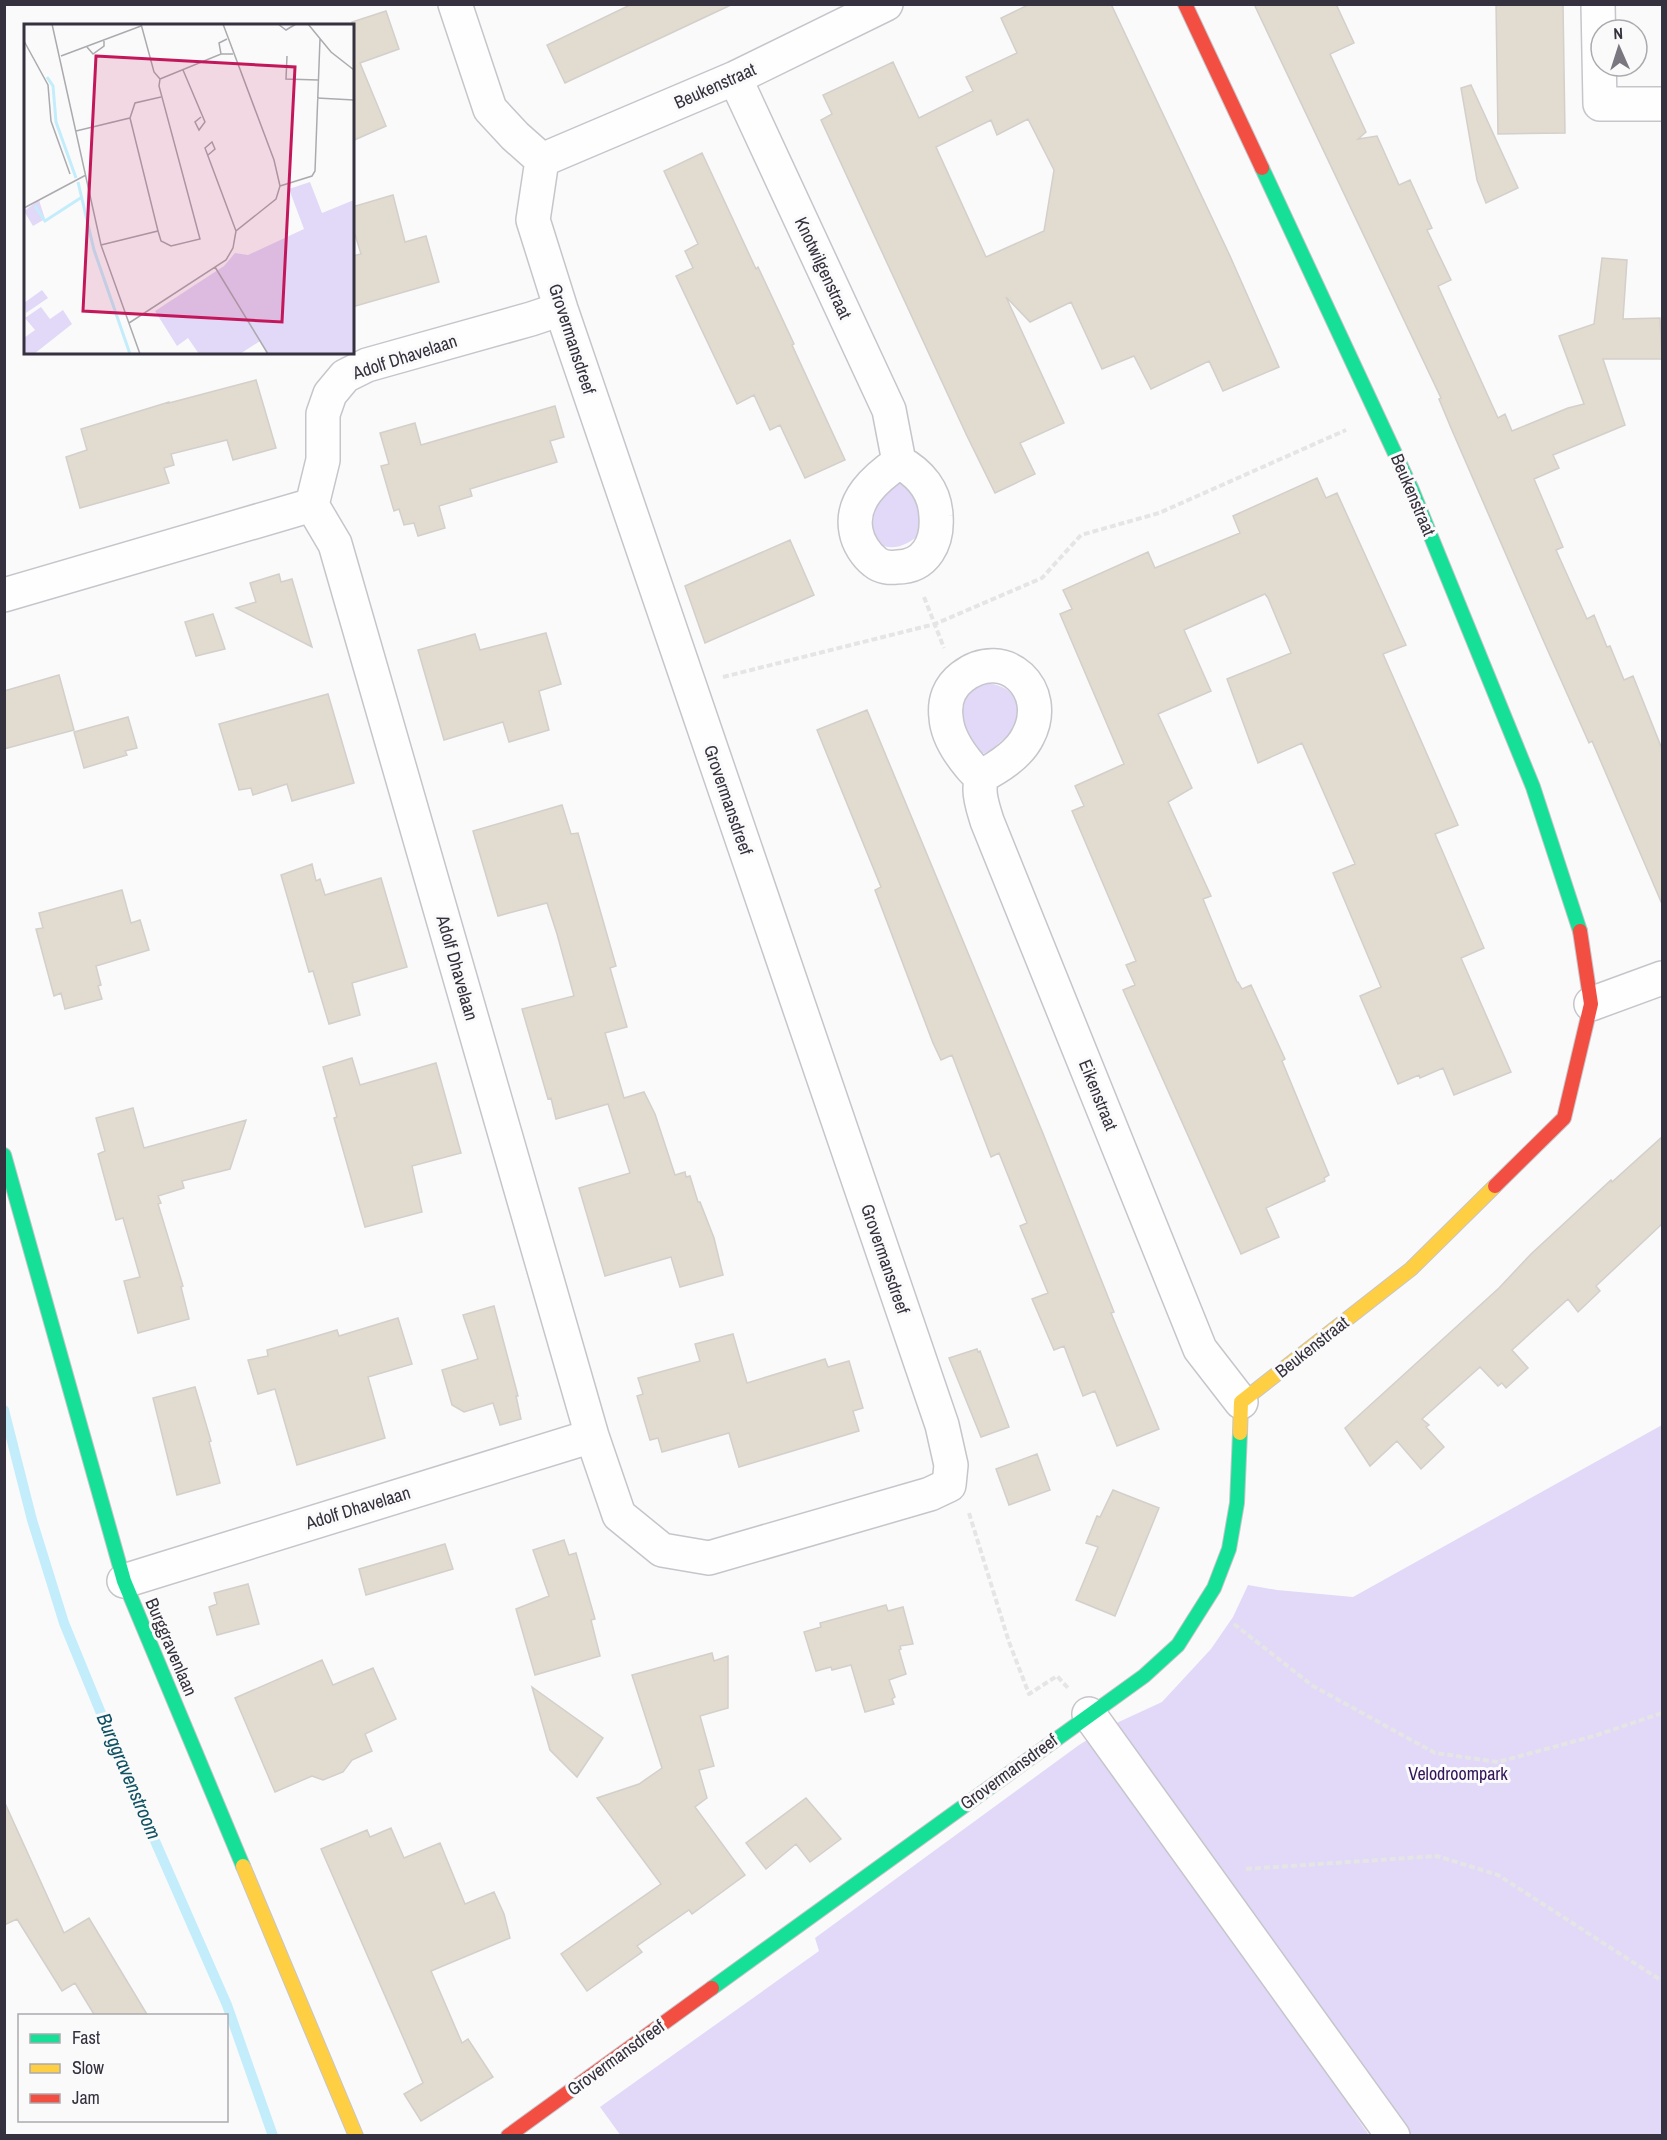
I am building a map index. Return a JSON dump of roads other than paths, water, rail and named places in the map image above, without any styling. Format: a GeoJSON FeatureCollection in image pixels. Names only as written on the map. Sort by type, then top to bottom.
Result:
{"type":"FeatureCollection","features":[{"type":"Feature","properties":{"kind":"street"},"geometry":{"type":"LineString","coordinates":[[455,4],[490,109],[542,160]]}},
{"type":"Feature","properties":{"kind":"street","name":"Beukenstraat"},"geometry":{"type":"LineString","coordinates":[[542,160],[735,78],[886,4]]}},
{"type":"Feature","properties":{"kind":"street","name":"Beukenstraat"},"geometry":{"type":"LineString","coordinates":[[1185,4],[1412,490],[1533,787],[1583,939],[1591,1004],[1564,1118],[1412,1269],[1242,1402]]}},
{"type":"Feature","properties":{"kind":"street"},"geometry":{"type":"LineString","coordinates":[[1598,4],[1600,104],[1662,104]]}},
{"type":"Feature","properties":{"kind":"street","name":"Knotwilgenstraat"},"geometry":{"type":"LineString","coordinates":[[735,78],[889,410],[899,462]]}},
{"type":"Feature","properties":{"kind":"street","name":"Grovermansdreef"},"geometry":{"type":"LineString","coordinates":[[542,160],[533,220],[689,687],[942,1425],[951,1465],[949,1485],[930,1494],[822,1526]]}},
{"type":"Feature","properties":{"kind":"street","name":"Adolf Dhavelaan"},"geometry":{"type":"LineString","coordinates":[[561,309],[367,365],[345,376],[330,394],[323,414],[323,460],[312,505],[335,544],[592,1436],[619,1515],[662,1550],[709,1558],[822,1526]]}},
{"type":"Feature","properties":{"kind":"street"},"geometry":{"type":"LineString","coordinates":[[899,462],[922,478],[936,505],[937,519],[932,546],[922,560],[906,567],[890,568],[876,563],[858,540],[855,510],[880,474],[899,462]]}},
{"type":"Feature","properties":{"kind":"street"},"geometry":{"type":"LineString","coordinates":[[4,596],[312,505]]}},
{"type":"Feature","properties":{"kind":"street"},"geometry":{"type":"LineString","coordinates":[[986,666],[1007,668],[1019,675],[1029,687],[1036,704],[1034,721],[1028,737],[1000,766],[980,777],[957,748],[946,720],[945,703],[952,686],[969,672],[986,666]]}},
{"type":"Feature","properties":{"kind":"street","name":"Eikenstraat"},"geometry":{"type":"LineString","coordinates":[[980,777],[980,795],[987,821],[1200,1349],[1242,1402]]}},
{"type":"Feature","properties":{"kind":"street"},"geometry":{"type":"LineString","coordinates":[[1591,1004],[1662,978]]}},
{"type":"Feature","properties":{"kind":"street","name":"Burggravenlaan"},"geometry":{"type":"LineString","coordinates":[[4,1155],[124,1581],[356,2136]]}},
{"type":"Feature","properties":{"kind":"street"},"geometry":{"type":"LineString","coordinates":[[1242,1402],[1237,1503],[1229,1549],[1214,1588],[1178,1645],[1144,1676],[1089,1714],[1393,2136]]}},
{"type":"Feature","properties":{"kind":"street","name":"Adolf Dhavelaan"},"geometry":{"type":"LineString","coordinates":[[124,1581],[592,1436]]}},
{"type":"Feature","properties":{"kind":"street","name":"Grovermansdreef"},"geometry":{"type":"LineString","coordinates":[[508,2136],[1089,1714]]}},
{"type":"Feature","properties":{"kind":"waterway","name":"Burggravenstroom"},"geometry":{"type":"LineString","coordinates":[[4,1410],[32,1520],[64,1623],[130,1784],[227,2005],[273,2136]]}},
{"type":"Feature","properties":{"kind":"park label","name":"Velodroompark"},"geometry":{"type":"Point","coordinates":[1458,1774]}}]}
